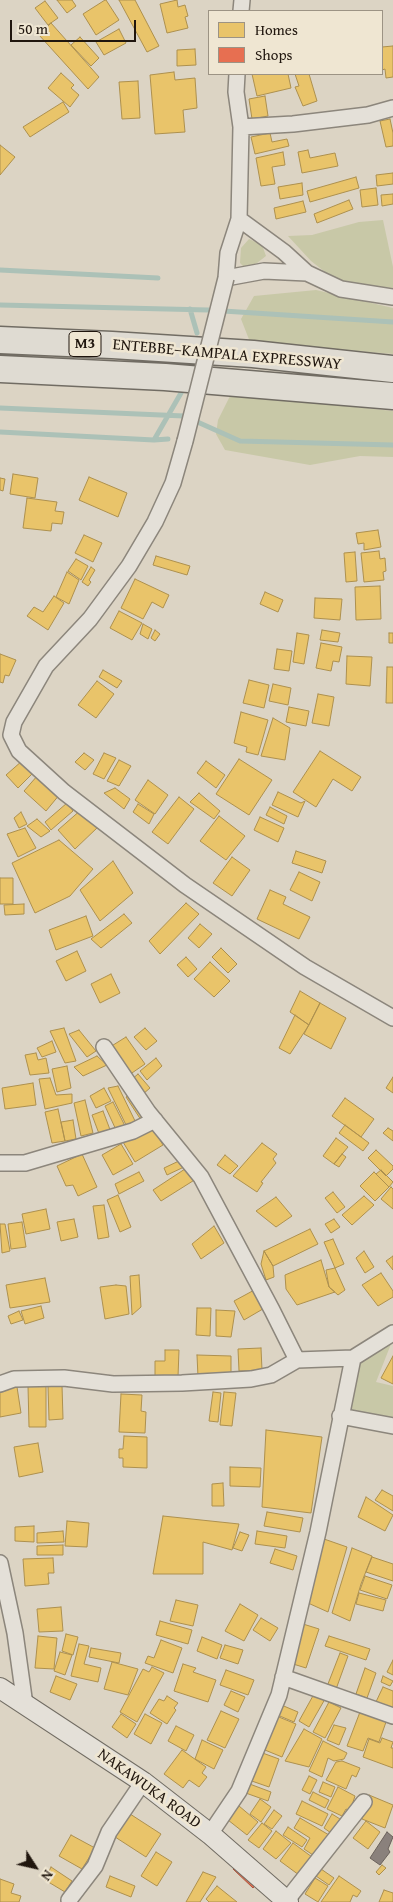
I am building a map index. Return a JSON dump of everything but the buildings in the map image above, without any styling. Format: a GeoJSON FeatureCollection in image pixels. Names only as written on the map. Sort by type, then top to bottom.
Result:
{"type":"FeatureCollection","features":[{"type":"Feature","properties":{"kind":"highway","name":"ENTEBBE–KAMPALA EXPRESSWAY"},"geometry":{"type":"LineString","coordinates":[[0,340],[253,354],[393,369]]}},
{"type":"Feature","properties":{"kind":"highway","name":"ENTEBBE–KAMPALA EXPRESSWAY"},"geometry":{"type":"LineString","coordinates":[[0,369],[165,377],[393,396]]}},
{"type":"Feature","properties":{"kind":"main road","name":"NAKAWUKA ROAD"},"geometry":{"type":"LineString","coordinates":[[0,1688],[143,1782],[210,1834],[288,1901]]}},
{"type":"Feature","properties":{"kind":"street"},"geometry":{"type":"LineString","coordinates":[[237,75],[236,92],[241,127],[239,219],[228,253],[226,278],[174,483],[155,522],[129,566],[90,619],[46,666],[14,722],[6,732],[19,751],[64,792],[185,884],[305,967],[393,1018]]}},
{"type":"Feature","properties":{"kind":"street"},"geometry":{"type":"LineString","coordinates":[[241,127],[293,124],[368,115],[393,108]]}},
{"type":"Feature","properties":{"kind":"street"},"geometry":{"type":"LineString","coordinates":[[239,219],[284,252],[307,273],[341,289],[393,297]]}},
{"type":"Feature","properties":{"kind":"street"},"geometry":{"type":"LineString","coordinates":[[226,278],[264,271],[307,273]]}},
{"type":"Feature","properties":{"kind":"street"},"geometry":{"type":"LineString","coordinates":[[104,1047],[155,1120],[202,1177],[296,1360]]}},
{"type":"Feature","properties":{"kind":"street"},"geometry":{"type":"LineString","coordinates":[[0,1163],[25,1163],[133,1131],[155,1120]]}},
{"type":"Feature","properties":{"kind":"street"},"geometry":{"type":"LineString","coordinates":[[0,1384],[14,1379],[64,1378],[113,1384],[182,1384],[251,1379],[271,1375],[296,1360],[353,1358],[393,1333]]}},
{"type":"Feature","properties":{"kind":"street"},"geometry":{"type":"LineString","coordinates":[[210,1834],[239,1791],[262,1740],[279,1695],[318,1532],[353,1358]]}},
{"type":"Feature","properties":{"kind":"street"},"geometry":{"type":"LineString","coordinates":[[340,1416],[393,1426]]}},
{"type":"Feature","properties":{"kind":"street"},"geometry":{"type":"LineString","coordinates":[[0,1564],[15,1633],[25,1705]]}},
{"type":"Feature","properties":{"kind":"street"},"geometry":{"type":"LineString","coordinates":[[283,1677],[393,1716]]}},
{"type":"Feature","properties":{"kind":"street"},"geometry":{"type":"LineString","coordinates":[[69,1900],[95,1866],[109,1832],[143,1782]]}},
{"type":"Feature","properties":{"kind":"street"},"geometry":{"type":"LineString","coordinates":[[288,1901],[364,1802]]}},
{"type":"Feature","properties":{"kind":"green space"},"geometry":{"type":"Polygon","coordinates":[[[383,220],[393,267],[393,288],[347,284],[329,275],[311,261],[288,236],[312,235],[359,222],[383,220]]]}},
{"type":"Feature","properties":{"kind":"green space"},"geometry":{"type":"Polygon","coordinates":[[[249,239],[262,245],[266,256],[257,263],[245,268],[240,263],[241,248],[249,239]]]}},
{"type":"Feature","properties":{"kind":"green space"},"geometry":{"type":"Polygon","coordinates":[[[316,290],[393,308],[393,354],[250,342],[241,319],[254,296],[316,290]]]}},
{"type":"Feature","properties":{"kind":"green space"},"geometry":{"type":"Polygon","coordinates":[[[231,394],[393,411],[393,457],[360,456],[310,465],[225,450],[216,434],[218,420],[231,394]]]}},
{"type":"Feature","properties":{"kind":"green space"},"geometry":{"type":"Polygon","coordinates":[[[391,1344],[376,1382],[393,1386],[393,1424],[346,1411],[358,1359],[391,1344]]]}},
{"type":"Feature","properties":{"kind":"waterway"},"geometry":{"type":"LineString","coordinates":[[0,270],[158,278]]}},
{"type":"Feature","properties":{"kind":"waterway"},"geometry":{"type":"LineString","coordinates":[[0,305],[208,310],[393,322]]}},
{"type":"Feature","properties":{"kind":"waterway"},"geometry":{"type":"LineString","coordinates":[[190,309],[197,333]]}},
{"type":"Feature","properties":{"kind":"waterway"},"geometry":{"type":"LineString","coordinates":[[154,440],[181,393]]}},
{"type":"Feature","properties":{"kind":"waterway"},"geometry":{"type":"LineString","coordinates":[[0,408],[184,416],[240,441],[393,445]]}},
{"type":"Feature","properties":{"kind":"waterway"},"geometry":{"type":"LineString","coordinates":[[0,432],[154,440],[168,439]]}}]}
